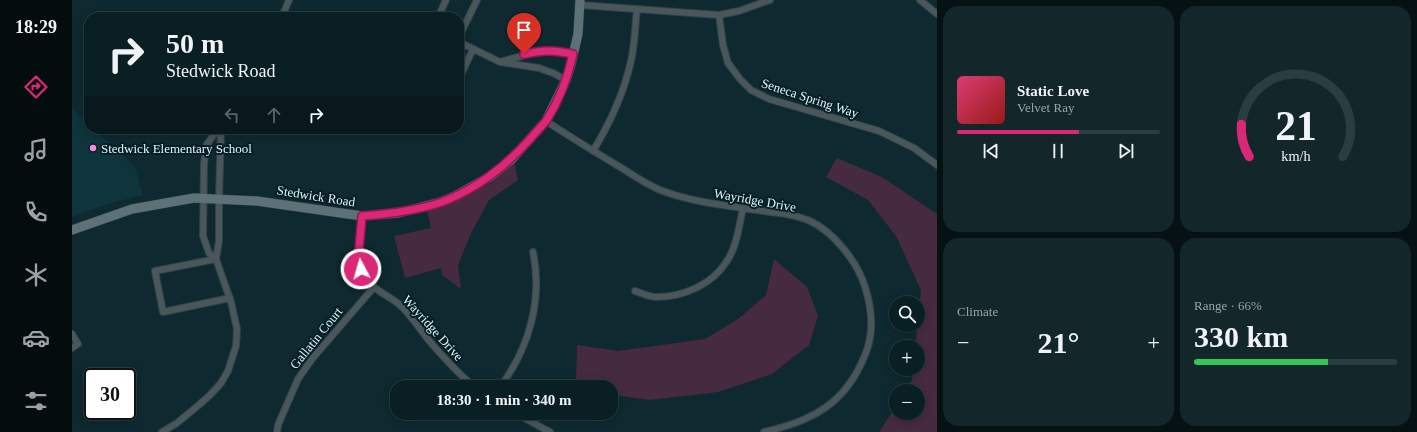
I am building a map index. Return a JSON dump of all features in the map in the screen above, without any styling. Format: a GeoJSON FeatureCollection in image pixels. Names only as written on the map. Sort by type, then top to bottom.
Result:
{"type":"FeatureCollection","features":[{"type":"Feature","properties":{"kind":"street"},"geometry":{"type":"LineString","coordinates":[[284,12],[289,0]]}},
{"type":"Feature","properties":{"kind":"street"},"geometry":{"type":"LineString","coordinates":[[441,12],[446,0]]}},
{"type":"Feature","properties":{"kind":"street"},"geometry":{"type":"LineString","coordinates":[[464,22],[477,0]]}},
{"type":"Feature","properties":{"kind":"street"},"geometry":{"type":"LineString","coordinates":[[580,2],[637,9],[719,15],[739,11],[770,0]]}},
{"type":"Feature","properties":{"kind":"street"},"geometry":{"type":"LineString","coordinates":[[920,0],[937,14]]}},
{"type":"Feature","properties":{"kind":"street","name":"Stedwick Road"},"geometry":{"type":"LineString","coordinates":[[72,230],[132,209],[174,200],[203,197],[257,201],[362,216],[398,213],[441,202],[455,196],[491,176],[512,158],[546,121],[566,80],[578,34],[580,2]]}},
{"type":"Feature","properties":{"kind":"street"},"geometry":{"type":"LineString","coordinates":[[593,151],[605,132],[617,106],[627,77],[632,59],[637,9]]}},
{"type":"Feature","properties":{"kind":"street","name":"Seneca Spring Way"},"geometry":{"type":"LineString","coordinates":[[719,15],[723,45],[728,63],[740,80],[751,90],[769,99],[879,131],[914,148],[937,165]]}},
{"type":"Feature","properties":{"kind":"street"},"geometry":{"type":"LineString","coordinates":[[464,44],[500,62],[539,68],[566,80]]}},
{"type":"Feature","properties":{"kind":"street"},"geometry":{"type":"LineString","coordinates":[[464,68],[473,49]]}},
{"type":"Feature","properties":{"kind":"street"},"geometry":{"type":"LineString","coordinates":[[500,62],[541,51],[555,50],[573,54]]}},
{"type":"Feature","properties":{"kind":"street","name":"Wayridge Drive"},"geometry":{"type":"LineString","coordinates":[[546,121],[593,151],[658,189],[693,200],[781,213],[811,222],[832,236],[850,256],[862,276],[868,295],[871,318],[870,339],[858,372],[848,387],[829,406],[817,414],[782,428],[764,432]]}},
{"type":"Feature","properties":{"kind":"street"},"geometry":{"type":"LineString","coordinates":[[215,134],[207,144],[204,163],[203,197],[204,236],[209,253],[216,259]]}},
{"type":"Feature","properties":{"kind":"street"},"geometry":{"type":"LineString","coordinates":[[162,432],[177,423],[210,395],[221,383],[228,371],[236,346],[237,329],[230,298],[216,259],[219,241],[219,134]]}},
{"type":"Feature","properties":{"kind":"street"},"geometry":{"type":"LineString","coordinates":[[635,291],[655,297],[674,295],[687,292],[718,273],[728,261],[735,243],[743,208]]}},
{"type":"Feature","properties":{"kind":"street","name":"Wayridge Drive"},"geometry":{"type":"LineString","coordinates":[[362,216],[359,249],[361,269],[374,287],[401,305],[415,321],[431,344],[466,380]]}},
{"type":"Feature","properties":{"kind":"street"},"geometry":{"type":"LineString","coordinates":[[504,380],[522,350],[531,325],[536,293],[536,266],[533,252]]}},
{"type":"Feature","properties":{"kind":"street"},"geometry":{"type":"LineString","coordinates":[[216,259],[155,271],[163,312],[230,298]]}},
{"type":"Feature","properties":{"kind":"street","name":"Gallatin Court"},"geometry":{"type":"LineString","coordinates":[[277,432],[278,425],[298,379],[312,359],[374,287]]}},
{"type":"Feature","properties":{"kind":"street"},"geometry":{"type":"LineString","coordinates":[[72,334],[78,344],[72,348]]}},
{"type":"Feature","properties":{"kind":"street"},"geometry":{"type":"LineString","coordinates":[[528,420],[550,432]]}},
{"type":"Feature","properties":{"kind":"shaded area","name":"Stedwick Elementary School"},"geometry":{"type":"Polygon","coordinates":[[[72,109],[84,120],[84,134],[99,134],[135,167],[143,195],[108,204],[72,217],[72,109]]]}},
{"type":"Feature","properties":{"kind":"shaded area"},"geometry":{"type":"Polygon","coordinates":[[[837,158],[882,177],[937,214],[937,432],[879,432],[889,417],[889,420],[925,420],[925,384],[909,384],[912,376],[925,376],[925,340],[916,340],[917,332],[925,332],[925,296],[920,296],[921,290],[896,236],[868,200],[826,177],[837,158]]]}},
{"type":"Feature","properties":{"kind":"shaded area"},"geometry":{"type":"Polygon","coordinates":[[[514,159],[518,180],[489,200],[471,233],[458,265],[461,289],[442,275],[441,268],[405,278],[394,236],[431,228],[426,206],[448,199],[514,159]]]}},
{"type":"Feature","properties":{"kind":"shaded area"},"geometry":{"type":"Polygon","coordinates":[[[774,259],[807,287],[818,316],[809,345],[772,374],[718,392],[650,400],[618,396],[618,380],[576,380],[577,345],[618,351],[705,339],[738,319],[766,295],[774,259]]]}},
{"type":"Feature","properties":{"kind":"place","name":"Stedwick Elementary School"},"geometry":{"type":"Point","coordinates":[93,148]}},
{"type":"Feature","properties":{"kind":"route"},"geometry":{"type":"LineString","coordinates":[[361,269],[359,249],[362,216],[398,213],[441,202],[455,196],[491,176],[512,158],[546,121],[566,80],[573,54],[555,50],[524,54]]}}]}
